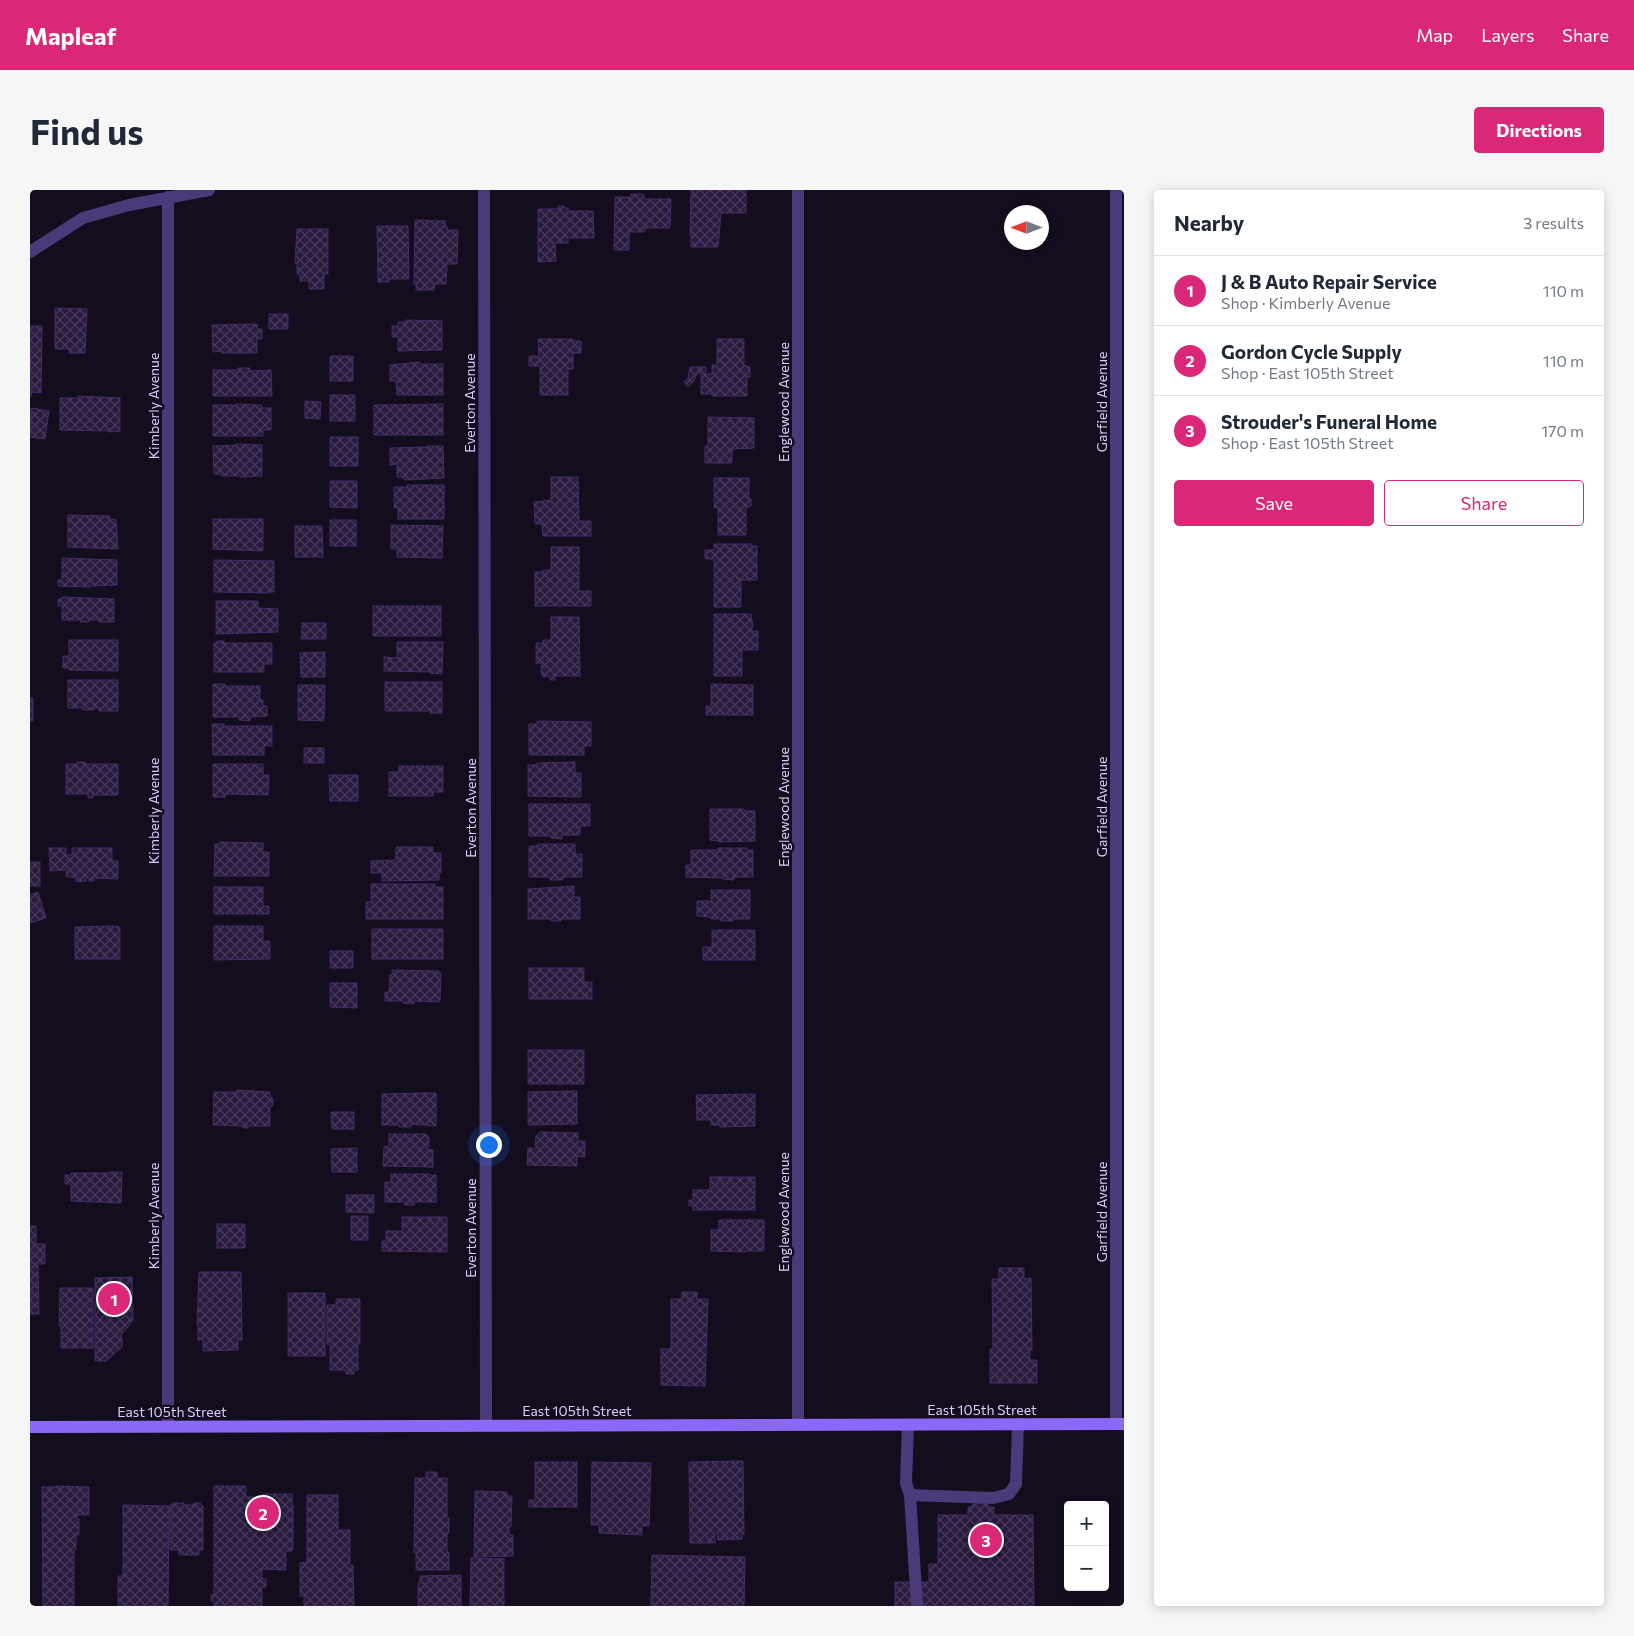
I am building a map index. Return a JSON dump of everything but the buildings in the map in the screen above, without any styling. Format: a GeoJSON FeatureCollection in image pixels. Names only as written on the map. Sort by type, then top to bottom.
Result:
{"type":"FeatureCollection","features":[{"type":"Feature","properties":{"kind":"main road","name":"East 105th Street"},"geometry":{"type":"LineString","coordinates":[[30,1427],[1120,1424]]}},
{"type":"Feature","properties":{"kind":"street"},"geometry":{"type":"LineString","coordinates":[[30,252],[83,218],[130,204],[209,190]]}},
{"type":"Feature","properties":{"kind":"street","name":"Everton Avenue"},"geometry":{"type":"LineString","coordinates":[[484,190],[486,1425]]}},
{"type":"Feature","properties":{"kind":"street","name":"Englewood Avenue"},"geometry":{"type":"LineString","coordinates":[[798,190],[798,1425]]}},
{"type":"Feature","properties":{"kind":"street","name":"Garfield Avenue"},"geometry":{"type":"LineString","coordinates":[[1116,190],[1120,1424]]}},
{"type":"Feature","properties":{"kind":"street","name":"Kimberly Avenue"},"geometry":{"type":"LineString","coordinates":[[168,196],[168,1426]]}},
{"type":"Feature","properties":{"kind":"street"},"geometry":{"type":"LineString","coordinates":[[910,1496],[993,1498],[1009,1494],[1016,1484],[1018,1424]]}},
{"type":"Feature","properties":{"kind":"street"},"geometry":{"type":"LineString","coordinates":[[908,1425],[906,1483],[910,1496],[917,1606]]}},
{"type":"Feature","properties":{"kind":"place","name":"J & B Auto Repair Service"},"geometry":{"type":"Point","coordinates":[114,1299]}},
{"type":"Feature","properties":{"kind":"place","name":"Gordon Cycle Supply"},"geometry":{"type":"Point","coordinates":[263,1513]}},
{"type":"Feature","properties":{"kind":"place","name":"Strouder's Funeral Home"},"geometry":{"type":"Point","coordinates":[986,1540]}}]}
